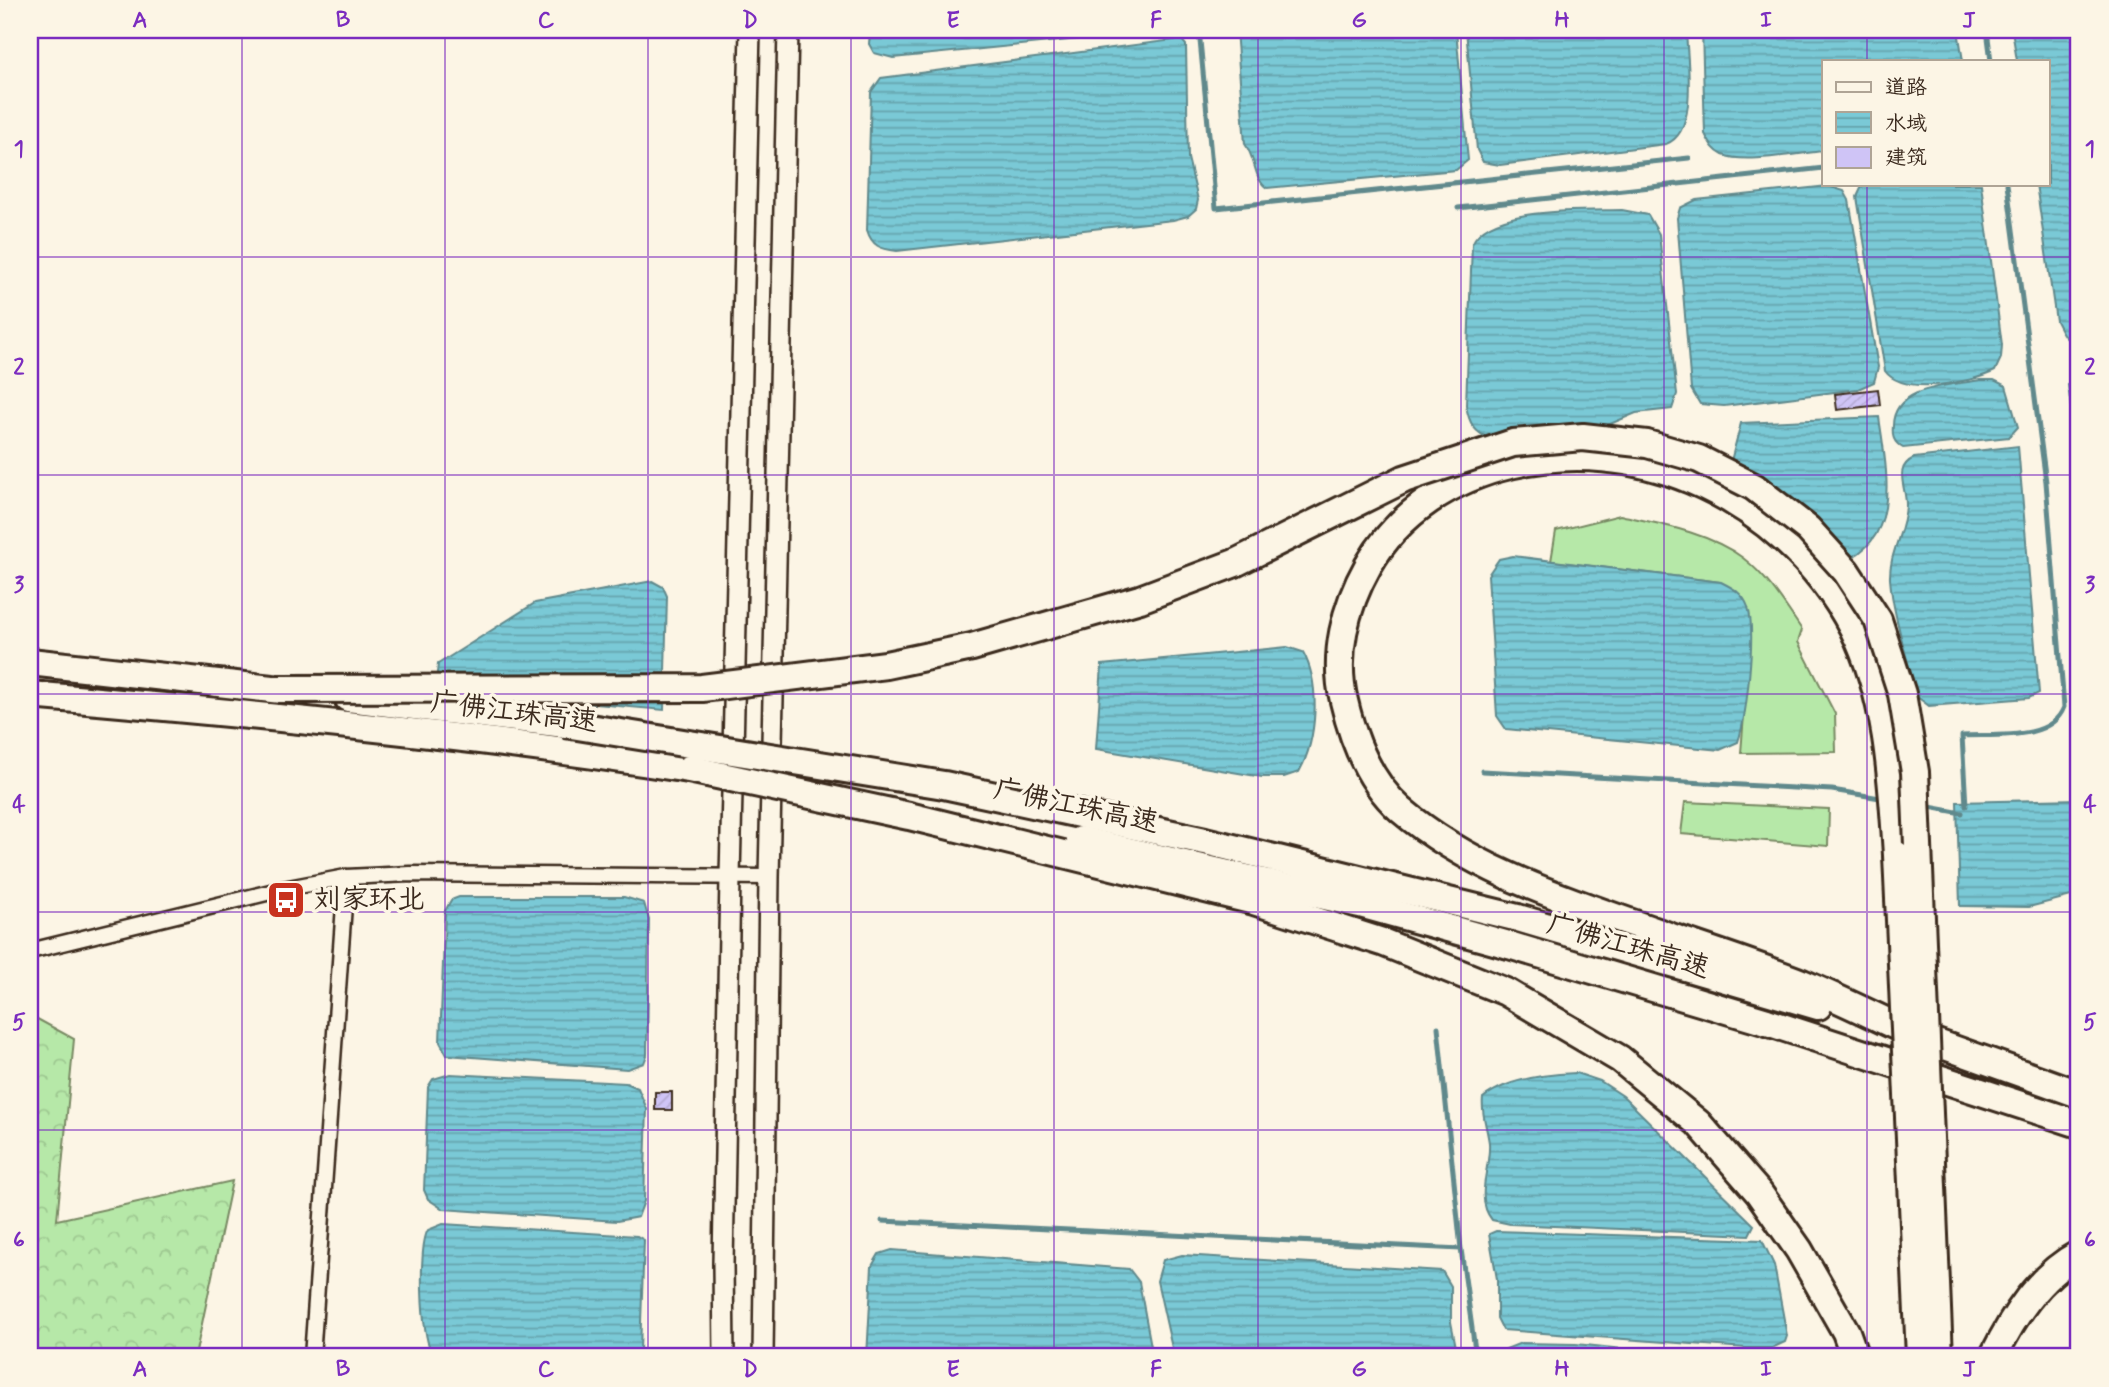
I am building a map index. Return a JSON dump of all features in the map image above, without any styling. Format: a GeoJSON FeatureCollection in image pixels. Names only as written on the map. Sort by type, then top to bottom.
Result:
{"type":"FeatureCollection","features":[{"type":"Feature","properties":{"kind":"highway"},"geometry":{"type":"LineString","coordinates":[[277,689],[702,688],[886,665],[972,647],[1140,599],[1235,563],[1404,479],[1513,443],[1583,437],[1647,444],[1699,459],[1754,487],[1808,529],[1846,571],[1878,620],[1902,694],[1915,772],[1939,1357]]}},
{"type":"Feature","properties":{"kind":"highway"},"geometry":{"type":"LineString","coordinates":[[1915,1035],[1803,984],[1529,886],[1482,864],[1432,834],[1396,806],[1369,769],[1351,728],[1341,689],[1341,642],[1353,594],[1376,552],[1405,517],[1438,493],[1477,475],[1517,463],[1561,458],[1605,459],[1649,466],[1690,479],[1729,499],[1764,522],[1815,571],[1854,631],[1879,700],[1887,747],[1897,855],[1920,1357]]}},
{"type":"Feature","properties":{"kind":"highway","name":"广佛江珠高速"},"geometry":{"type":"LineString","coordinates":[[30,662],[579,726],[944,785],[1205,841],[1518,918],[1915,1035],[2079,1094]]}},
{"type":"Feature","properties":{"kind":"highway","name":"广佛江珠高速"},"geometry":{"type":"LineString","coordinates":[[30,695],[301,719],[561,749],[961,816],[1201,865],[1509,945],[1768,1021],[2079,1124]]}},
{"type":"Feature","properties":{"kind":"highway"},"geometry":{"type":"LineString","coordinates":[[690,769],[909,816],[1254,901],[1382,942],[1506,992],[1620,1059],[1698,1123],[1759,1193],[1800,1250],[1846,1332],[1856,1357]]}},
{"type":"Feature","properties":{"kind":"highway"},"geometry":{"type":"LineString","coordinates":[[1993,1357],[2008,1326],[2031,1293],[2067,1260],[2079,1254]]}},
{"type":"Feature","properties":{"kind":"main road"},"geometry":{"type":"LineString","coordinates":[[724,1357],[723,1264],[730,877],[750,30]]}},
{"type":"Feature","properties":{"kind":"main road"},"geometry":{"type":"LineString","coordinates":[[764,1357],[769,877],[788,30]]}},
{"type":"Feature","properties":{"kind":"street"},"geometry":{"type":"LineString","coordinates":[[30,951],[283,889],[346,877],[410,874],[769,877]]}},
{"type":"Feature","properties":{"kind":"street"},"geometry":{"type":"LineString","coordinates":[[312,1357],[346,877]]}},
{"type":"Feature","properties":{"kind":"green space"},"geometry":{"type":"Polygon","coordinates":[[[1620,515],[1684,530],[1715,542],[1743,558],[1760,574],[1802,630],[1798,642],[1835,714],[1836,752],[1741,753],[1751,627],[1720,582],[1551,561],[1556,531],[1620,515]]]}},
{"type":"Feature","properties":{"kind":"green space"},"geometry":{"type":"Polygon","coordinates":[[[1685,802],[1829,809],[1828,846],[1681,834],[1685,802]]]}},
{"type":"Feature","properties":{"kind":"green space"},"geometry":{"type":"Polygon","coordinates":[[[30,1015],[74,1039],[57,1220],[232,1181],[195,1357],[30,1357],[30,1015]]]}},
{"type":"Feature","properties":{"kind":"water"},"geometry":{"type":"Polygon","coordinates":[[[870,30],[1167,30],[893,58],[874,53],[869,44],[870,30]]]}},
{"type":"Feature","properties":{"kind":"water"},"geometry":{"type":"Polygon","coordinates":[[[1236,30],[1456,30],[1468,160],[1456,170],[1267,188],[1260,180],[1245,144],[1236,30]]]}},
{"type":"Feature","properties":{"kind":"water"},"geometry":{"type":"Polygon","coordinates":[[[1466,30],[1686,30],[1689,94],[1683,126],[1676,137],[1666,144],[1500,165],[1483,162],[1477,150],[1466,30]]]}},
{"type":"Feature","properties":{"kind":"water"},"geometry":{"type":"Polygon","coordinates":[[[1702,30],[1958,30],[1963,60],[1822,60],[1822,151],[1758,158],[1732,157],[1717,151],[1705,134],[1702,30]]]}},
{"type":"Feature","properties":{"kind":"water"},"geometry":{"type":"Polygon","coordinates":[[[2012,30],[2079,30],[2079,343],[2067,339],[2056,321],[2036,186],[2050,186],[2050,60],[2017,60],[2012,30]]]}},
{"type":"Feature","properties":{"kind":"water"},"geometry":{"type":"Polygon","coordinates":[[[1181,39],[1186,45],[1188,158],[1198,200],[1196,209],[1188,216],[1173,220],[897,251],[881,248],[871,240],[867,230],[871,92],[881,78],[1181,39]]]}},
{"type":"Feature","properties":{"kind":"water"},"geometry":{"type":"Polygon","coordinates":[[[1828,186],[1844,191],[1849,200],[1878,367],[1874,382],[1858,389],[1724,406],[1700,404],[1691,389],[1677,218],[1680,208],[1696,200],[1828,186]]]}},
{"type":"Feature","properties":{"kind":"water"},"geometry":{"type":"Polygon","coordinates":[[[1862,186],[1981,186],[2002,345],[2001,358],[1995,371],[1970,380],[1921,385],[1894,379],[1885,371],[1857,197],[1862,186]]]}},
{"type":"Feature","properties":{"kind":"water"},"geometry":{"type":"Polygon","coordinates":[[[1622,210],[1648,215],[1659,234],[1677,394],[1672,409],[1636,413],[1596,430],[1492,440],[1486,437],[1473,427],[1466,405],[1472,244],[1481,232],[1497,223],[1517,217],[1563,211],[1622,210]]]}},
{"type":"Feature","properties":{"kind":"water"},"geometry":{"type":"Polygon","coordinates":[[[2079,366],[2079,469],[2068,385],[2079,366]]]}},
{"type":"Feature","properties":{"kind":"water"},"geometry":{"type":"Polygon","coordinates":[[[1994,380],[2006,386],[2018,427],[2009,437],[1903,448],[1895,441],[1893,425],[1896,412],[1903,402],[1913,395],[1940,386],[1994,380]]]}},
{"type":"Feature","properties":{"kind":"water"},"geometry":{"type":"Polygon","coordinates":[[[1879,417],[1886,479],[1882,519],[1875,537],[1861,551],[1842,562],[1726,480],[1741,423],[1879,417]]]}},
{"type":"Feature","properties":{"kind":"water"},"geometry":{"type":"Polygon","coordinates":[[[2018,446],[2039,693],[2029,698],[1929,706],[1916,696],[1897,623],[1890,579],[1892,560],[1905,515],[1902,472],[1914,458],[2018,446]]]}},
{"type":"Feature","properties":{"kind":"water"},"geometry":{"type":"Polygon","coordinates":[[[1513,556],[1721,582],[1737,591],[1748,607],[1751,635],[1747,694],[1738,742],[1720,750],[1506,729],[1497,716],[1488,575],[1499,559],[1513,556]]]}},
{"type":"Feature","properties":{"kind":"water"},"geometry":{"type":"Polygon","coordinates":[[[652,581],[663,587],[667,596],[664,710],[435,690],[438,664],[535,603],[652,581]]]}},
{"type":"Feature","properties":{"kind":"water"},"geometry":{"type":"Polygon","coordinates":[[[1287,647],[1303,652],[1313,680],[1313,729],[1299,772],[1284,777],[1262,777],[1096,749],[1102,665],[1287,647]]]}},
{"type":"Feature","properties":{"kind":"water"},"geometry":{"type":"Polygon","coordinates":[[[2079,799],[2079,894],[2029,907],[1960,906],[1957,802],[2079,799]]]}},
{"type":"Feature","properties":{"kind":"water"},"geometry":{"type":"Polygon","coordinates":[[[459,897],[624,897],[644,903],[649,920],[647,1055],[644,1063],[627,1069],[447,1055],[440,1042],[445,911],[451,900],[459,897]]]}},
{"type":"Feature","properties":{"kind":"water"},"geometry":{"type":"Polygon","coordinates":[[[1576,1073],[1600,1081],[1623,1096],[1754,1225],[1749,1235],[1510,1224],[1492,1220],[1484,1202],[1489,1143],[1483,1115],[1483,1098],[1515,1082],[1540,1076],[1576,1073]]]}},
{"type":"Feature","properties":{"kind":"water"},"geometry":{"type":"Polygon","coordinates":[[[450,1074],[626,1083],[638,1088],[647,1109],[644,1201],[638,1217],[617,1221],[443,1209],[428,1199],[424,1190],[428,1087],[433,1079],[450,1074]]]}},
{"type":"Feature","properties":{"kind":"water"},"geometry":{"type":"Polygon","coordinates":[[[443,1224],[637,1236],[644,1240],[640,1350],[636,1355],[618,1357],[450,1356],[431,1350],[423,1309],[423,1253],[428,1230],[443,1224]]]}},
{"type":"Feature","properties":{"kind":"water"},"geometry":{"type":"Polygon","coordinates":[[[1496,1231],[1762,1240],[1774,1265],[1787,1336],[1785,1342],[1772,1348],[1746,1348],[1503,1330],[1497,1318],[1497,1279],[1489,1234],[1496,1231]]]}},
{"type":"Feature","properties":{"kind":"water"},"geometry":{"type":"Polygon","coordinates":[[[892,1250],[1129,1269],[1139,1282],[1153,1357],[867,1357],[872,1266],[879,1254],[892,1250]]]}},
{"type":"Feature","properties":{"kind":"water"},"geometry":{"type":"Polygon","coordinates":[[[1182,1255],[1442,1271],[1451,1286],[1451,1322],[1458,1357],[1174,1357],[1157,1281],[1163,1260],[1182,1255]]]}},
{"type":"Feature","properties":{"kind":"water"},"geometry":{"type":"Polygon","coordinates":[[[1521,1343],[1576,1344],[1698,1357],[1503,1357],[1506,1349],[1521,1343]]]}},
{"type":"Feature","properties":{"kind":"building"},"geometry":{"type":"Polygon","coordinates":[[[1878,389],[1880,405],[1837,410],[1835,394],[1878,389]]]}},
{"type":"Feature","properties":{"kind":"building"},"geometry":{"type":"Polygon","coordinates":[[[655,1092],[672,1092],[672,1110],[655,1110],[655,1092]]]}},
{"type":"Feature","properties":{"kind":"waterway"},"geometry":{"type":"LineString","coordinates":[[1199,30],[1216,208],[1689,158]]}},
{"type":"Feature","properties":{"kind":"waterway"},"geometry":{"type":"LineString","coordinates":[[1987,30],[1991,60]]}},
{"type":"Feature","properties":{"kind":"waterway"},"geometry":{"type":"LineString","coordinates":[[1458,208],[1822,168]]}},
{"type":"Feature","properties":{"kind":"waterway"},"geometry":{"type":"LineString","coordinates":[[1966,806],[1962,736],[2034,731],[2047,726],[2057,718],[2064,707],[2046,482],[2007,186]]}},
{"type":"Feature","properties":{"kind":"waterway"},"geometry":{"type":"LineString","coordinates":[[1482,771],[1832,790],[1886,799]]}},
{"type":"Feature","properties":{"kind":"waterway"},"geometry":{"type":"LineString","coordinates":[[1924,806],[1962,813]]}},
{"type":"Feature","properties":{"kind":"waterway"},"geometry":{"type":"LineString","coordinates":[[1438,1027],[1461,1249],[1476,1357]]}},
{"type":"Feature","properties":{"kind":"waterway"},"geometry":{"type":"LineString","coordinates":[[882,1221],[1461,1249]]}},
{"type":"Feature","properties":{"kind":"place","name":"刘家环北"},"geometry":{"type":"Point","coordinates":[286,900]}}]}
